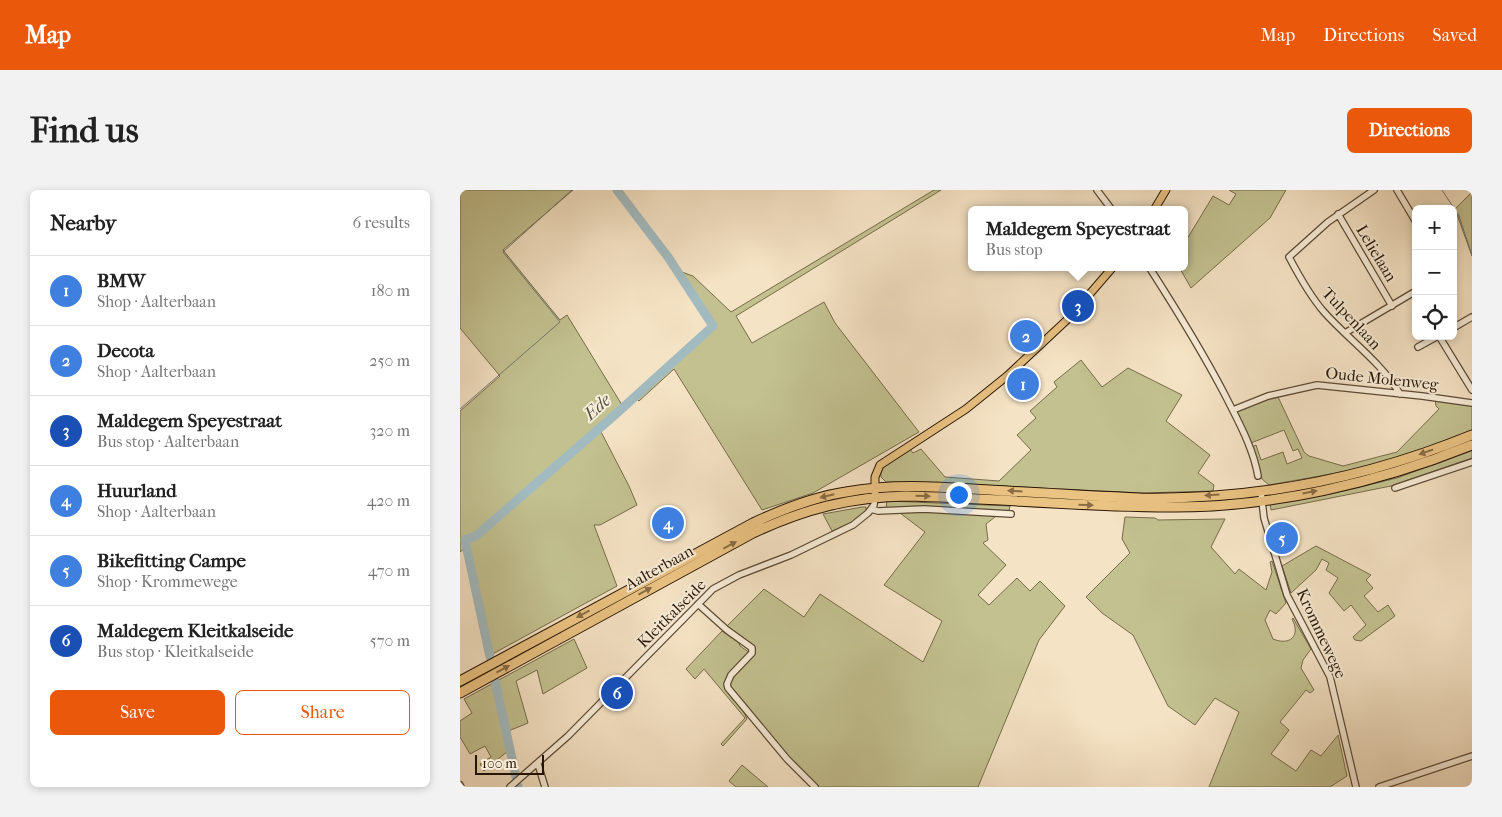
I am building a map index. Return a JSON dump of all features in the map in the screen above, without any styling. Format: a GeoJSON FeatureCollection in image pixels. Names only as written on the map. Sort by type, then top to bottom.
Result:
{"type":"FeatureCollection","features":[{"type":"Feature","properties":{"kind":"highway"},"geometry":{"type":"LineString","coordinates":[[1261,496],[1378,467],[1472,435]]}},
{"type":"Feature","properties":{"kind":"highway"},"geometry":{"type":"LineString","coordinates":[[875,492],[929,487],[1142,498],[1261,496],[1323,490],[1414,466],[1472,445]]}},
{"type":"Feature","properties":{"kind":"highway","name":"Aalterbaan"},"geometry":{"type":"LineString","coordinates":[[460,681],[753,523],[777,512],[811,500],[846,492],[875,492]]}},
{"type":"Feature","properties":{"kind":"highway","name":"Aalterbaan"},"geometry":{"type":"LineString","coordinates":[[460,692],[707,558],[776,523],[806,511],[875,492]]}},
{"type":"Feature","properties":{"kind":"main road"},"geometry":{"type":"LineString","coordinates":[[1156,206],[1166,190]]}},
{"type":"Feature","properties":{"kind":"main road"},"geometry":{"type":"LineString","coordinates":[[875,492],[875,477],[880,465],[958,414],[1007,376],[1069,318],[1110,271]]}},
{"type":"Feature","properties":{"kind":"street"},"geometry":{"type":"LineString","coordinates":[[1097,190],[1109,206]]}},
{"type":"Feature","properties":{"kind":"street"},"geometry":{"type":"LineString","coordinates":[[1338,214],[1374,190]]}},
{"type":"Feature","properties":{"kind":"street"},"geometry":{"type":"LineString","coordinates":[[1397,190],[1412,215]]}},
{"type":"Feature","properties":{"kind":"street","name":"Tulpenlaan"},"geometry":{"type":"LineString","coordinates":[[1338,214],[1289,257],[1313,299],[1344,333],[1391,379],[1400,394]]}},
{"type":"Feature","properties":{"kind":"street","name":"Lelielaan"},"geometry":{"type":"LineString","coordinates":[[1338,214],[1392,306]]}},
{"type":"Feature","properties":{"kind":"street"},"geometry":{"type":"LineString","coordinates":[[1152,271],[1190,332],[1233,410],[1256,461],[1258,476]]}},
{"type":"Feature","properties":{"kind":"street"},"geometry":{"type":"LineString","coordinates":[[1344,333],[1412,294]]}},
{"type":"Feature","properties":{"kind":"street"},"geometry":{"type":"LineString","coordinates":[[1457,326],[1472,317]]}},
{"type":"Feature","properties":{"kind":"street"},"geometry":{"type":"LineString","coordinates":[[1418,348],[1431,340]]}},
{"type":"Feature","properties":{"kind":"street"},"geometry":{"type":"LineString","coordinates":[[1441,340],[1472,390]]}},
{"type":"Feature","properties":{"kind":"street","name":"Oude Molenweg"},"geometry":{"type":"LineString","coordinates":[[1233,410],[1268,396],[1317,385],[1472,403]]}},
{"type":"Feature","properties":{"kind":"street"},"geometry":{"type":"LineString","coordinates":[[1395,488],[1472,462]]}},
{"type":"Feature","properties":{"kind":"street"},"geometry":{"type":"LineString","coordinates":[[875,492],[871,509],[878,511],[952,510],[1011,514]]}},
{"type":"Feature","properties":{"kind":"street","name":"Krommewege"},"geometry":{"type":"LineString","coordinates":[[1261,496],[1266,524],[1288,595],[1330,677],[1356,787]]}},
{"type":"Feature","properties":{"kind":"street","name":"Kleitkalseide"},"geometry":{"type":"LineString","coordinates":[[510,787],[568,736],[708,593],[720,584],[791,555],[853,525],[871,509]]}},
{"type":"Feature","properties":{"kind":"street"},"geometry":{"type":"LineString","coordinates":[[698,604],[727,630],[752,648],[752,653],[728,680],[728,688],[787,759],[815,787]]}},
{"type":"Feature","properties":{"kind":"street"},"geometry":{"type":"LineString","coordinates":[[1379,787],[1472,756]]}},
{"type":"Feature","properties":{"kind":"street"},"geometry":{"type":"LineString","coordinates":[[538,764],[545,787]]}},
{"type":"Feature","properties":{"kind":"shaded area"},"geometry":{"type":"Polygon","coordinates":[[[460,190],[573,190],[503,250],[560,320],[567,315],[622,405],[598,426],[637,505],[600,525],[594,525],[617,586],[487,657],[465,548],[460,552],[460,411],[500,376],[460,328],[460,190]]]}},
{"type":"Feature","properties":{"kind":"shaded area"},"geometry":{"type":"Polygon","coordinates":[[[934,190],[941,190],[736,316],[752,343],[824,302],[835,323],[919,432],[813,493],[762,510],[674,369],[639,401],[633,395],[710,326],[687,293],[691,290],[679,271],[693,276],[731,312],[934,190]]]}},
{"type":"Feature","properties":{"kind":"shaded area"},"geometry":{"type":"Polygon","coordinates":[[[1229,190],[1286,190],[1270,218],[1191,288],[1181,271],[1188,271],[1188,237],[1213,196],[1229,205],[1236,194],[1229,190]]]}},
{"type":"Feature","properties":{"kind":"shaded area"},"geometry":{"type":"Polygon","coordinates":[[[1472,192],[1472,256],[1457,215],[1457,207],[1472,192]]]}},
{"type":"Feature","properties":{"kind":"shaded area"},"geometry":{"type":"Polygon","coordinates":[[[1081,360],[1102,387],[1128,368],[1182,395],[1166,421],[1210,455],[1198,473],[1214,485],[1213,491],[1143,493],[886,482],[881,477],[883,468],[891,460],[910,449],[913,453],[921,449],[945,477],[999,481],[1031,450],[1017,435],[1036,418],[1030,411],[1057,387],[1054,382],[1081,360]]]}},
{"type":"Feature","properties":{"kind":"shaded area"},"geometry":{"type":"Polygon","coordinates":[[[1278,397],[1304,452],[1309,456],[1343,466],[1397,452],[1439,409],[1436,406],[1435,399],[1472,405],[1472,430],[1406,455],[1353,470],[1269,485],[1262,479],[1252,447],[1256,445],[1261,460],[1283,452],[1287,464],[1302,458],[1298,449],[1293,451],[1284,430],[1251,443],[1237,413],[1239,410],[1278,397]]]}},
{"type":"Feature","properties":{"kind":"shaded area"},"geometry":{"type":"Polygon","coordinates":[[[1472,450],[1472,458],[1391,486],[1271,510],[1270,504],[1330,494],[1397,478],[1472,450]]]}},
{"type":"Feature","properties":{"kind":"shaded area"},"geometry":{"type":"Polygon","coordinates":[[[887,501],[1010,506],[1009,511],[996,511],[995,517],[986,524],[988,540],[983,543],[1006,565],[978,595],[989,605],[1017,578],[1030,591],[1040,581],[1065,606],[1039,640],[978,787],[817,787],[803,774],[732,692],[730,681],[753,657],[755,649],[753,645],[726,627],[764,589],[804,617],[820,594],[923,662],[942,621],[884,585],[925,532],[900,513],[900,508],[886,508],[887,501]]]}},
{"type":"Feature","properties":{"kind":"shaded area"},"geometry":{"type":"Polygon","coordinates":[[[866,507],[866,511],[855,521],[832,531],[823,514],[866,507]]]}},
{"type":"Feature","properties":{"kind":"shaded area"},"geometry":{"type":"Polygon","coordinates":[[[1125,517],[1155,518],[1158,520],[1225,519],[1211,547],[1235,574],[1239,569],[1266,590],[1272,572],[1270,562],[1272,561],[1286,603],[1276,614],[1270,610],[1265,620],[1273,639],[1284,641],[1289,640],[1294,635],[1293,618],[1311,649],[1303,660],[1301,668],[1314,690],[1310,693],[1306,690],[1280,722],[1289,730],[1271,754],[1296,771],[1311,750],[1321,756],[1338,735],[1347,776],[1330,787],[1209,787],[1239,712],[1215,698],[1195,725],[1168,706],[1133,635],[1102,613],[1086,597],[1130,553],[1122,539],[1125,517]]]}},
{"type":"Feature","properties":{"kind":"shaded area"},"geometry":{"type":"Polygon","coordinates":[[[1316,546],[1371,575],[1366,580],[1373,588],[1364,596],[1378,612],[1388,605],[1395,616],[1361,641],[1355,640],[1353,637],[1366,625],[1351,605],[1344,611],[1329,593],[1338,578],[1326,570],[1329,563],[1322,559],[1316,570],[1291,593],[1282,566],[1316,546]]]}},
{"type":"Feature","properties":{"kind":"shaded area"},"geometry":{"type":"Polygon","coordinates":[[[722,631],[750,653],[724,683],[728,693],[747,719],[723,746],[721,744],[745,718],[704,669],[695,679],[686,669],[722,631]]]}},
{"type":"Feature","properties":{"kind":"shaded area"},"geometry":{"type":"Polygon","coordinates":[[[574,639],[587,668],[543,694],[537,670],[516,681],[528,723],[506,732],[509,750],[484,771],[480,764],[491,757],[485,746],[470,754],[460,737],[460,721],[472,713],[464,699],[574,639]]]}},
{"type":"Feature","properties":{"kind":"shaded area"},"geometry":{"type":"Polygon","coordinates":[[[742,765],[768,787],[736,787],[729,781],[742,765]]]}},
{"type":"Feature","properties":{"kind":"waterway"},"geometry":{"type":"LineString","coordinates":[[460,409],[560,322],[503,252],[572,190]]}},
{"type":"Feature","properties":{"kind":"waterway","name":"Ede"},"geometry":{"type":"LineString","coordinates":[[490,657],[465,540],[476,536],[713,326],[668,257],[617,190]]}},
{"type":"Feature","properties":{"kind":"waterway"},"geometry":{"type":"LineString","coordinates":[[1442,190],[1459,216],[1472,255]]}},
{"type":"Feature","properties":{"kind":"waterway","name":"Ede"},"geometry":{"type":"LineString","coordinates":[[495,681],[516,777]]}},
{"type":"Feature","properties":{"kind":"place","name":"Maldegem Speyestraat"},"geometry":{"type":"Point","coordinates":[1078,306]}},
{"type":"Feature","properties":{"kind":"place","name":"Decota"},"geometry":{"type":"Point","coordinates":[1026,336]}},
{"type":"Feature","properties":{"kind":"place","name":"BMW"},"geometry":{"type":"Point","coordinates":[1023,384]}},
{"type":"Feature","properties":{"kind":"place","name":"Huurland"},"geometry":{"type":"Point","coordinates":[668,523]}},
{"type":"Feature","properties":{"kind":"place","name":"Bikefitting Campe"},"geometry":{"type":"Point","coordinates":[1282,538]}},
{"type":"Feature","properties":{"kind":"place","name":"Maldegem Kleitkalseide"},"geometry":{"type":"Point","coordinates":[617,693]}}]}
